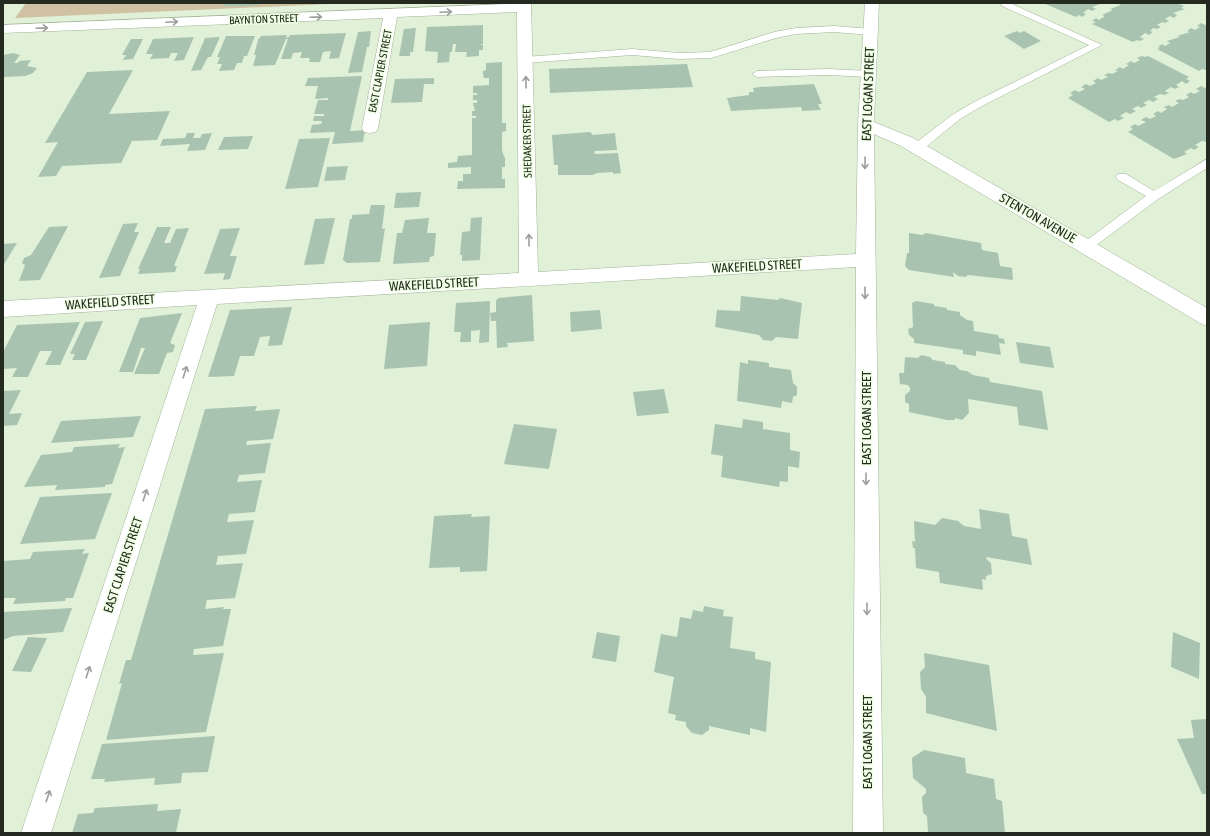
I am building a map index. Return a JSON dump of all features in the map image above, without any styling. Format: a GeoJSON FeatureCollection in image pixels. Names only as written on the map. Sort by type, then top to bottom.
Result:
{"type":"FeatureCollection","features":[{"type":"Feature","properties":{"kind":"street","name":"EAST LOGAN STREET"},"geometry":{"type":"LineString","coordinates":[[868,833],[864,260],[866,124],[872,3]]}},
{"type":"Feature","properties":{"kind":"street","name":"BAYNTON STREET"},"geometry":{"type":"LineString","coordinates":[[3,29],[391,14],[524,6]]}},
{"type":"Feature","properties":{"kind":"street","name":"SHEDAKER STREET"},"geometry":{"type":"LineString","coordinates":[[524,6],[529,279]]}},
{"type":"Feature","properties":{"kind":"street","name":"EAST CLAPIER STREET"},"geometry":{"type":"LineString","coordinates":[[370,128],[391,14]]}},
{"type":"Feature","properties":{"kind":"street","name":"STENTON AVENUE"},"geometry":{"type":"LineString","coordinates":[[866,124],[895,135],[1087,246],[1207,318]]}},
{"type":"Feature","properties":{"kind":"street","name":"WAKEFIELD STREET"},"geometry":{"type":"LineString","coordinates":[[3,309],[210,296],[864,260]]}},
{"type":"Feature","properties":{"kind":"street","name":"EAST CLAPIER STREET"},"geometry":{"type":"LineString","coordinates":[[36,833],[210,296]]}},
{"type":"Feature","properties":{"kind":"lane"},"geometry":{"type":"LineString","coordinates":[[917,148],[956,117],[973,107],[1098,45],[1006,4]]}},
{"type":"Feature","properties":{"kind":"lane"},"geometry":{"type":"LineString","coordinates":[[525,60],[632,52],[679,56],[711,55],[774,35],[796,31],[834,29],[871,32]]}},
{"type":"Feature","properties":{"kind":"lane"},"geometry":{"type":"LineString","coordinates":[[757,74],[829,72],[868,74]]}},
{"type":"Feature","properties":{"kind":"lane"},"geometry":{"type":"LineString","coordinates":[[1087,246],[1154,196],[1207,163]]}},
{"type":"Feature","properties":{"kind":"lane"},"geometry":{"type":"LineString","coordinates":[[1122,177],[1154,196]]}},
{"type":"Feature","properties":{"kind":"shaded area"},"geometry":{"type":"Polygon","coordinates":[[[26,3],[353,3],[15,18],[26,3]]]}},
{"type":"Feature","properties":{"kind":"building"},"geometry":{"type":"Polygon","coordinates":[[[225,3],[260,3],[259,5],[223,6],[225,3]]]}},
{"type":"Feature","properties":{"kind":"building"},"geometry":{"type":"Polygon","coordinates":[[[1043,3],[1103,3],[1092,7],[1096,9],[1092,11],[1088,9],[1083,13],[1086,14],[1082,17],[1079,15],[1076,17],[1043,3]]]}},
{"type":"Feature","properties":{"kind":"building"},"geometry":{"type":"Polygon","coordinates":[[[1117,3],[1177,3],[1184,6],[1181,8],[1185,9],[1173,13],[1177,15],[1174,18],[1170,16],[1165,19],[1169,21],[1165,23],[1162,22],[1157,25],[1161,27],[1157,29],[1153,28],[1150,31],[1153,32],[1149,35],[1145,33],[1140,37],[1144,39],[1133,42],[1092,24],[1096,22],[1092,21],[1096,18],[1099,20],[1105,16],[1102,15],[1113,10],[1110,9],[1121,5],[1117,3]]]}},
{"type":"Feature","properties":{"kind":"building"},"geometry":{"type":"Polygon","coordinates":[[[1201,23],[1205,25],[1207,24],[1207,70],[1202,69],[1199,71],[1157,49],[1160,48],[1158,47],[1162,44],[1165,46],[1170,43],[1167,41],[1190,32],[1187,31],[1191,28],[1195,30],[1200,27],[1197,26],[1201,23]]]}},
{"type":"Feature","properties":{"kind":"building"},"geometry":{"type":"Polygon","coordinates":[[[483,25],[483,44],[479,45],[483,45],[483,50],[479,50],[479,56],[466,57],[467,52],[455,52],[456,44],[453,44],[449,62],[437,63],[438,52],[425,51],[427,27],[483,25]]]}},
{"type":"Feature","properties":{"kind":"building"},"geometry":{"type":"Polygon","coordinates":[[[416,28],[413,52],[410,52],[410,56],[399,56],[404,29],[416,28]]]}},
{"type":"Feature","properties":{"kind":"building"},"geometry":{"type":"Polygon","coordinates":[[[371,31],[369,47],[367,47],[362,72],[348,73],[358,32],[371,31]]]}},
{"type":"Feature","properties":{"kind":"building"},"geometry":{"type":"Polygon","coordinates":[[[1017,31],[1020,33],[1024,31],[1041,41],[1024,49],[1004,36],[1017,31]]]}},
{"type":"Feature","properties":{"kind":"building"},"geometry":{"type":"Polygon","coordinates":[[[346,33],[339,58],[329,59],[331,51],[323,52],[320,62],[309,62],[310,58],[300,58],[302,52],[293,53],[291,59],[281,59],[288,39],[286,39],[275,65],[253,66],[258,40],[261,36],[287,35],[286,38],[290,35],[346,33]]]}},
{"type":"Feature","properties":{"kind":"building"},"geometry":{"type":"Polygon","coordinates":[[[226,36],[255,36],[247,56],[244,56],[242,63],[237,63],[234,70],[219,71],[222,64],[217,64],[220,57],[217,57],[226,36]]]}},
{"type":"Feature","properties":{"kind":"building"},"geometry":{"type":"Polygon","coordinates":[[[194,37],[184,60],[174,61],[178,53],[171,53],[169,58],[150,59],[153,54],[146,54],[153,39],[194,37]]]}},
{"type":"Feature","properties":{"kind":"building"},"geometry":{"type":"Polygon","coordinates":[[[220,37],[211,57],[208,57],[201,70],[191,71],[205,38],[220,37]]]}},
{"type":"Feature","properties":{"kind":"building"},"geometry":{"type":"Polygon","coordinates":[[[131,39],[143,39],[133,59],[123,60],[126,55],[122,55],[131,39]]]}},
{"type":"Feature","properties":{"kind":"building"},"geometry":{"type":"Polygon","coordinates":[[[13,53],[20,55],[14,63],[31,60],[27,66],[37,68],[33,73],[25,76],[5,77],[3,79],[3,55],[13,53]]]}},
{"type":"Feature","properties":{"kind":"building"},"geometry":{"type":"Polygon","coordinates":[[[1148,56],[1189,77],[1186,79],[1190,81],[1186,84],[1182,81],[1176,85],[1179,87],[1175,89],[1171,87],[1165,91],[1169,93],[1164,95],[1160,94],[1154,97],[1158,99],[1153,102],[1149,100],[1143,103],[1147,105],[1141,108],[1138,106],[1132,109],[1136,111],[1130,114],[1126,112],[1120,116],[1124,118],[1118,121],[1115,119],[1109,122],[1068,98],[1073,95],[1070,93],[1075,90],[1079,92],[1085,89],[1081,87],[1086,84],[1090,86],[1096,83],[1093,81],[1098,78],[1101,80],[1108,77],[1104,75],[1109,73],[1112,74],[1118,71],[1115,70],[1120,67],[1123,69],[1129,65],[1126,64],[1131,61],[1134,63],[1140,60],[1137,58],[1148,56]]]}},
{"type":"Feature","properties":{"kind":"building"},"geometry":{"type":"Polygon","coordinates":[[[502,62],[502,123],[506,123],[506,131],[502,132],[502,150],[505,157],[505,167],[502,167],[502,179],[505,179],[505,188],[457,189],[458,181],[463,181],[463,174],[471,174],[471,167],[448,168],[448,163],[457,162],[458,156],[472,155],[472,118],[476,118],[476,116],[472,116],[472,111],[475,111],[473,103],[477,103],[477,100],[473,100],[473,95],[477,95],[477,93],[473,93],[473,86],[489,85],[489,78],[484,78],[483,75],[483,71],[486,70],[486,63],[502,62]]]}},
{"type":"Feature","properties":{"kind":"building"},"geometry":{"type":"Polygon","coordinates":[[[687,64],[693,87],[550,93],[549,69],[687,64]]]}},
{"type":"Feature","properties":{"kind":"building"},"geometry":{"type":"Polygon","coordinates":[[[133,70],[109,114],[170,111],[157,140],[132,141],[121,163],[62,166],[56,176],[38,177],[58,142],[45,143],[87,72],[133,70]]]}},
{"type":"Feature","properties":{"kind":"building"},"geometry":{"type":"Polygon","coordinates":[[[362,76],[350,131],[365,130],[363,142],[332,144],[335,132],[310,133],[312,125],[321,124],[322,121],[313,121],[314,116],[324,116],[324,114],[314,114],[318,100],[328,100],[328,98],[315,99],[318,86],[305,86],[308,78],[362,76]]]}},
{"type":"Feature","properties":{"kind":"building"},"geometry":{"type":"Polygon","coordinates":[[[434,78],[434,84],[424,84],[422,102],[391,103],[395,79],[434,78]]]}},
{"type":"Feature","properties":{"kind":"building"},"geometry":{"type":"Polygon","coordinates":[[[814,84],[822,104],[818,104],[821,110],[802,111],[801,107],[731,111],[727,98],[749,95],[749,92],[754,92],[753,88],[814,84]]]}},
{"type":"Feature","properties":{"kind":"building"},"geometry":{"type":"Polygon","coordinates":[[[1201,86],[1205,88],[1207,87],[1207,142],[1202,141],[1195,145],[1199,147],[1194,150],[1191,148],[1184,152],[1187,154],[1174,159],[1128,132],[1133,129],[1130,127],[1135,124],[1138,126],[1146,122],[1141,120],[1146,117],[1150,119],[1156,116],[1153,114],[1158,111],[1161,113],[1167,109],[1164,107],[1169,105],[1172,107],[1179,103],[1175,101],[1180,99],[1183,100],[1189,97],[1186,95],[1191,92],[1194,94],[1200,91],[1196,89],[1201,86]]]}},
{"type":"Feature","properties":{"kind":"building"},"geometry":{"type":"Polygon","coordinates":[[[590,132],[593,135],[615,133],[617,150],[595,151],[594,153],[618,153],[621,173],[613,174],[613,172],[597,173],[593,175],[558,175],[558,165],[554,165],[552,135],[590,132]]]}},
{"type":"Feature","properties":{"kind":"building"},"geometry":{"type":"Polygon","coordinates":[[[187,133],[195,133],[193,138],[200,138],[202,134],[212,133],[205,150],[187,151],[190,144],[160,146],[163,139],[185,138],[187,133]]]}},
{"type":"Feature","properties":{"kind":"building"},"geometry":{"type":"Polygon","coordinates":[[[253,136],[248,149],[218,150],[224,137],[253,136]]]}},
{"type":"Feature","properties":{"kind":"building"},"geometry":{"type":"Polygon","coordinates":[[[330,138],[318,187],[285,189],[299,139],[330,138]]]}},
{"type":"Feature","properties":{"kind":"building"},"geometry":{"type":"Polygon","coordinates":[[[348,166],[345,180],[324,181],[327,167],[348,166]]]}},
{"type":"Feature","properties":{"kind":"building"},"geometry":{"type":"Polygon","coordinates":[[[421,192],[419,207],[394,208],[396,193],[421,192]]]}},
{"type":"Feature","properties":{"kind":"building"},"geometry":{"type":"Polygon","coordinates":[[[371,205],[385,205],[382,229],[385,228],[380,262],[347,263],[343,260],[350,219],[352,219],[352,215],[369,214],[371,205]]]}},
{"type":"Feature","properties":{"kind":"building"},"geometry":{"type":"Polygon","coordinates":[[[482,217],[480,260],[462,261],[462,255],[460,255],[462,232],[470,231],[471,218],[482,217]]]}},
{"type":"Feature","properties":{"kind":"building"},"geometry":{"type":"Polygon","coordinates":[[[335,218],[324,264],[304,265],[315,219],[335,218]]]}},
{"type":"Feature","properties":{"kind":"building"},"geometry":{"type":"Polygon","coordinates":[[[429,218],[427,233],[436,233],[434,256],[430,257],[429,262],[393,264],[397,233],[402,233],[405,220],[429,218]]]}},
{"type":"Feature","properties":{"kind":"building"},"geometry":{"type":"Polygon","coordinates":[[[138,223],[134,232],[139,232],[120,276],[99,278],[123,224],[138,223]]]}},
{"type":"Feature","properties":{"kind":"building"},"geometry":{"type":"Polygon","coordinates":[[[68,226],[40,280],[19,281],[25,265],[22,263],[24,258],[31,255],[49,227],[68,226]]]}},
{"type":"Feature","properties":{"kind":"building"},"geometry":{"type":"Polygon","coordinates":[[[157,227],[171,227],[164,243],[170,243],[176,229],[189,228],[174,266],[177,266],[175,272],[138,274],[140,269],[138,269],[157,227]]]}},
{"type":"Feature","properties":{"kind":"building"},"geometry":{"type":"Polygon","coordinates":[[[240,228],[230,256],[237,256],[230,279],[223,280],[225,273],[204,274],[220,229],[240,228]]]}},
{"type":"Feature","properties":{"kind":"building"},"geometry":{"type":"Polygon","coordinates":[[[909,233],[922,235],[926,233],[981,243],[982,250],[998,253],[1000,266],[1012,268],[1013,280],[968,275],[966,277],[958,276],[953,272],[954,277],[909,270],[905,266],[907,253],[909,253],[909,233]]]}},
{"type":"Feature","properties":{"kind":"building"},"geometry":{"type":"Polygon","coordinates":[[[17,243],[3,266],[3,244],[17,243]]]}},
{"type":"Feature","properties":{"kind":"building"},"geometry":{"type":"Polygon","coordinates":[[[532,295],[534,341],[507,343],[508,347],[497,348],[496,321],[491,321],[490,313],[496,312],[496,301],[498,298],[532,295]]]}},
{"type":"Feature","properties":{"kind":"building"},"geometry":{"type":"Polygon","coordinates":[[[741,296],[778,300],[780,298],[802,303],[798,339],[776,337],[772,341],[763,340],[759,335],[715,327],[717,310],[740,311],[741,296]]]}},
{"type":"Feature","properties":{"kind":"building"},"geometry":{"type":"Polygon","coordinates":[[[490,301],[489,342],[479,343],[480,330],[471,331],[471,342],[460,342],[461,332],[454,332],[456,303],[490,301]]]}},
{"type":"Feature","properties":{"kind":"building"},"geometry":{"type":"Polygon","coordinates":[[[916,301],[934,304],[934,307],[947,308],[947,310],[960,312],[960,315],[967,320],[973,321],[974,331],[998,335],[999,338],[1004,339],[1005,344],[999,343],[1001,355],[976,351],[976,356],[963,354],[963,350],[914,343],[914,339],[909,335],[908,329],[913,327],[912,303],[916,301]]]}},
{"type":"Feature","properties":{"kind":"building"},"geometry":{"type":"Polygon","coordinates":[[[292,307],[282,345],[268,346],[270,336],[260,337],[254,356],[240,356],[234,376],[208,377],[230,310],[292,307]]]}},
{"type":"Feature","properties":{"kind":"building"},"geometry":{"type":"Polygon","coordinates":[[[600,310],[602,329],[571,332],[570,312],[600,310]]]}},
{"type":"Feature","properties":{"kind":"building"},"geometry":{"type":"Polygon","coordinates":[[[182,313],[170,343],[175,345],[173,352],[167,353],[159,374],[134,374],[145,348],[141,348],[133,372],[119,372],[140,318],[182,313]]]}},
{"type":"Feature","properties":{"kind":"building"},"geometry":{"type":"Polygon","coordinates":[[[103,321],[86,360],[72,360],[75,354],[70,354],[85,322],[103,321]]]}},
{"type":"Feature","properties":{"kind":"building"},"geometry":{"type":"Polygon","coordinates":[[[80,322],[60,365],[45,365],[52,351],[40,351],[28,377],[12,377],[17,368],[3,369],[3,352],[17,325],[80,322]]]}},
{"type":"Feature","properties":{"kind":"building"},"geometry":{"type":"Polygon","coordinates":[[[430,322],[427,366],[384,369],[389,325],[430,322]]]}},
{"type":"Feature","properties":{"kind":"building"},"geometry":{"type":"Polygon","coordinates":[[[1016,342],[1050,347],[1054,368],[1020,363],[1016,342]]]}},
{"type":"Feature","properties":{"kind":"building"},"geometry":{"type":"Polygon","coordinates":[[[921,355],[930,357],[933,360],[945,362],[945,364],[955,365],[960,370],[967,371],[973,375],[989,378],[990,382],[1042,391],[1048,430],[1019,425],[1017,407],[968,399],[969,413],[962,420],[955,418],[955,420],[947,420],[909,412],[909,404],[905,402],[905,395],[910,391],[910,388],[908,385],[900,384],[899,373],[904,373],[905,357],[918,358],[921,355]]]}},
{"type":"Feature","properties":{"kind":"building"},"geometry":{"type":"Polygon","coordinates":[[[748,360],[769,363],[769,367],[791,370],[793,383],[797,387],[797,395],[793,397],[792,403],[782,401],[781,408],[737,401],[740,362],[748,364],[748,360]]]}},
{"type":"Feature","properties":{"kind":"building"},"geometry":{"type":"Polygon","coordinates":[[[664,389],[669,413],[637,416],[633,392],[664,389]]]}},
{"type":"Feature","properties":{"kind":"building"},"geometry":{"type":"Polygon","coordinates":[[[21,390],[9,414],[22,413],[17,425],[3,426],[3,391],[21,390]]]}},
{"type":"Feature","properties":{"kind":"building"},"geometry":{"type":"Polygon","coordinates":[[[257,406],[255,411],[280,409],[273,439],[247,441],[246,445],[271,443],[265,473],[239,475],[237,482],[262,480],[255,512],[229,514],[227,522],[254,520],[246,554],[218,556],[216,565],[243,563],[235,598],[207,600],[206,604],[205,609],[224,607],[223,609],[231,609],[223,646],[194,649],[193,655],[224,653],[206,732],[106,740],[122,683],[119,684],[126,660],[131,660],[205,409],[257,406]]]}},
{"type":"Feature","properties":{"kind":"building"},"geometry":{"type":"Polygon","coordinates":[[[141,416],[133,437],[51,443],[61,421],[141,416]]]}},
{"type":"Feature","properties":{"kind":"building"},"geometry":{"type":"Polygon","coordinates":[[[743,419],[763,422],[763,429],[790,433],[790,450],[800,452],[799,468],[788,466],[788,482],[780,481],[779,487],[721,477],[723,456],[711,454],[715,424],[742,428],[743,419]]]}},
{"type":"Feature","properties":{"kind":"building"},"geometry":{"type":"Polygon","coordinates":[[[514,424],[557,429],[549,469],[504,464],[514,424]]]}},
{"type":"Feature","properties":{"kind":"building"},"geometry":{"type":"Polygon","coordinates":[[[120,444],[118,448],[125,447],[112,484],[105,485],[105,487],[55,490],[57,485],[24,487],[41,455],[72,452],[74,447],[120,444]]]}},
{"type":"Feature","properties":{"kind":"building"},"geometry":{"type":"Polygon","coordinates":[[[112,493],[95,539],[20,544],[40,497],[112,493]]]}},
{"type":"Feature","properties":{"kind":"building"},"geometry":{"type":"Polygon","coordinates":[[[979,509],[1009,514],[1012,536],[1027,539],[1032,565],[986,557],[991,563],[992,574],[986,576],[986,580],[982,579],[983,590],[940,583],[939,572],[916,568],[915,548],[913,548],[912,541],[915,542],[914,521],[935,525],[942,518],[958,521],[964,526],[981,529],[979,509]]]}},
{"type":"Feature","properties":{"kind":"building"},"geometry":{"type":"Polygon","coordinates":[[[472,514],[471,517],[490,516],[487,571],[460,572],[460,567],[429,568],[434,516],[472,514]]]}},
{"type":"Feature","properties":{"kind":"building"},"geometry":{"type":"Polygon","coordinates":[[[85,549],[82,554],[89,553],[73,598],[66,598],[65,601],[13,604],[16,598],[3,598],[3,561],[30,559],[33,552],[85,549]]]}},
{"type":"Feature","properties":{"kind":"building"},"geometry":{"type":"Polygon","coordinates":[[[704,606],[724,610],[723,616],[733,617],[730,648],[755,652],[755,659],[771,662],[766,732],[750,728],[750,735],[709,726],[709,730],[702,735],[692,733],[686,726],[686,722],[675,720],[676,715],[668,713],[674,677],[654,672],[661,634],[677,637],[680,617],[691,619],[693,610],[703,612],[704,606]]]}},
{"type":"Feature","properties":{"kind":"building"},"geometry":{"type":"Polygon","coordinates":[[[72,608],[63,632],[13,636],[3,640],[3,612],[72,608]]]}},
{"type":"Feature","properties":{"kind":"building"},"geometry":{"type":"Polygon","coordinates":[[[597,632],[620,636],[616,662],[592,658],[597,632]]]}},
{"type":"Feature","properties":{"kind":"building"},"geometry":{"type":"Polygon","coordinates":[[[1173,632],[1200,643],[1199,679],[1171,667],[1173,632]]]}},
{"type":"Feature","properties":{"kind":"building"},"geometry":{"type":"Polygon","coordinates":[[[28,637],[47,638],[31,672],[12,671],[28,637]]]}},
{"type":"Feature","properties":{"kind":"building"},"geometry":{"type":"Polygon","coordinates":[[[924,653],[989,665],[997,731],[926,713],[926,697],[921,689],[920,672],[925,667],[924,653]]]}},
{"type":"Feature","properties":{"kind":"building"},"geometry":{"type":"Polygon","coordinates":[[[1207,719],[1207,794],[1202,794],[1177,739],[1194,738],[1191,720],[1207,719]]]}},
{"type":"Feature","properties":{"kind":"building"},"geometry":{"type":"Polygon","coordinates":[[[215,736],[208,772],[182,773],[181,783],[154,785],[155,778],[104,782],[105,779],[91,779],[102,744],[215,736]]]}},
{"type":"Feature","properties":{"kind":"building"},"geometry":{"type":"Polygon","coordinates":[[[924,750],[965,758],[966,773],[994,779],[996,799],[1002,801],[1005,833],[928,833],[927,816],[923,813],[922,797],[926,793],[926,789],[913,778],[912,758],[924,750]]]}},
{"type":"Feature","properties":{"kind":"building"},"geometry":{"type":"Polygon","coordinates":[[[158,804],[157,811],[181,809],[176,833],[72,833],[78,814],[93,813],[95,808],[158,804]]]}}]}
